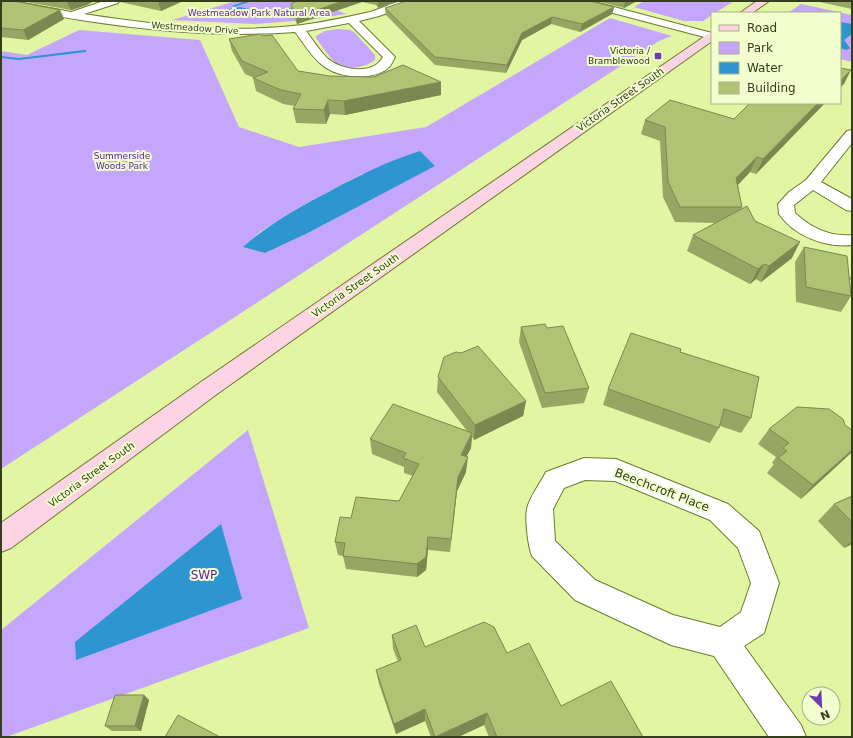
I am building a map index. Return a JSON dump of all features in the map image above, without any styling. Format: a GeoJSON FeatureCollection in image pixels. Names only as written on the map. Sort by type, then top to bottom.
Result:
{"type":"FeatureCollection","features":[{"type":"Feature","properties":{"kind":"main road"},"geometry":{"type":"LineString","coordinates":[[747,12],[764,1]]}},
{"type":"Feature","properties":{"kind":"main road","name":"Victoria Street South"},"geometry":{"type":"LineString","coordinates":[[1,539],[209,388],[711,37]]}},
{"type":"Feature","properties":{"kind":"street"},"geometry":{"type":"LineString","coordinates":[[72,15],[114,1]]}},
{"type":"Feature","properties":{"kind":"street","name":"Westmeadow Drive"},"geometry":{"type":"LineString","coordinates":[[1,2],[109,21],[212,31],[256,31],[299,29],[352,20],[388,10],[412,1]]}},
{"type":"Feature","properties":{"kind":"street"},"geometry":{"type":"LineString","coordinates":[[579,1],[711,36]]}},
{"type":"Feature","properties":{"kind":"street"},"geometry":{"type":"LineString","coordinates":[[299,29],[325,62],[338,68],[352,72],[365,72],[384,67],[388,62],[389,57],[352,20]]}},
{"type":"Feature","properties":{"kind":"street"},"geometry":{"type":"LineString","coordinates":[[852,134],[812,183],[795,195],[786,204],[787,214],[796,224],[833,240],[852,240]]}},
{"type":"Feature","properties":{"kind":"street"},"geometry":{"type":"LineString","coordinates":[[812,183],[852,206]]}},
{"type":"Feature","properties":{"kind":"street","name":"Beechcroft Place"},"geometry":{"type":"LineString","coordinates":[[584,469],[616,470],[719,512],[749,540],[765,583],[753,622],[723,643],[671,630],[586,590],[542,547],[540,509],[555,480],[584,469]]}},
{"type":"Feature","properties":{"kind":"street"},"geometry":{"type":"LineString","coordinates":[[723,643],[789,737]]}},
{"type":"Feature","properties":{"kind":"green space","name":"Westmeadow Park Natural Area"},"geometry":{"type":"Polygon","coordinates":[[[236,1],[316,1],[346,14],[308,20],[254,24],[172,20],[236,1]]]}},
{"type":"Feature","properties":{"kind":"green space"},"geometry":{"type":"Polygon","coordinates":[[[644,1],[734,1],[717,12],[711,12],[711,16],[703,21],[684,21],[634,7],[644,1]]]}},
{"type":"Feature","properties":{"kind":"green space"},"geometry":{"type":"Polygon","coordinates":[[[801,4],[838,12],[789,12],[801,4]]]}},
{"type":"Feature","properties":{"kind":"green space"},"geometry":{"type":"Polygon","coordinates":[[[841,13],[852,15],[852,62],[841,59],[841,13]]]}},
{"type":"Feature","properties":{"kind":"green space","name":"Summerside Woods Park"},"geometry":{"type":"Polygon","coordinates":[[[610,18],[672,36],[659,41],[1,469],[1,51],[27,55],[79,30],[200,40],[239,127],[299,147],[426,127],[610,18]],[[434,166],[362,174],[303,205],[260,232],[244,247],[265,253],[306,234],[434,166]]]}},
{"type":"Feature","properties":{"kind":"green space"},"geometry":{"type":"Polygon","coordinates":[[[338,29],[350,30],[354,32],[375,55],[375,60],[371,63],[356,68],[340,66],[336,63],[325,51],[316,36],[325,31],[338,29]]]}},
{"type":"Feature","properties":{"kind":"green space","name":"SWP"},"geometry":{"type":"Polygon","coordinates":[[[248,430],[309,628],[6,737],[1,737],[1,630],[248,430]]]}},
{"type":"Feature","properties":{"kind":"water"},"geometry":{"type":"Polygon","coordinates":[[[841,22],[852,24],[852,34],[844,40],[850,48],[847,50],[841,48],[841,22]]]}},
{"type":"Feature","properties":{"kind":"water"},"geometry":{"type":"Polygon","coordinates":[[[420,151],[435,166],[306,234],[265,253],[243,247],[274,223],[318,197],[374,169],[420,151]]]}},
{"type":"Feature","properties":{"kind":"water"},"geometry":{"type":"Polygon","coordinates":[[[221,524],[242,599],[76,660],[75,642],[221,524]]]}},
{"type":"Feature","properties":{"kind":"building"},"geometry":{"type":"Polygon","coordinates":[[[1,1],[14,1],[60,10],[23,30],[1,28],[1,1]]]}},
{"type":"Feature","properties":{"kind":"building"},"geometry":{"type":"Polygon","coordinates":[[[297,1],[343,1],[296,17],[291,4],[297,1]]]}},
{"type":"Feature","properties":{"kind":"building"},"geometry":{"type":"Polygon","coordinates":[[[406,1],[590,1],[614,7],[582,24],[552,17],[522,33],[507,65],[435,57],[385,8],[406,1]]]}},
{"type":"Feature","properties":{"kind":"building"},"geometry":{"type":"Polygon","coordinates":[[[260,34],[262,36],[272,35],[298,71],[330,76],[374,77],[403,65],[441,82],[344,101],[328,100],[324,110],[293,109],[301,94],[281,90],[253,78],[268,72],[242,61],[229,39],[260,34]]]}},
{"type":"Feature","properties":{"kind":"building"},"geometry":{"type":"Polygon","coordinates":[[[841,68],[851,70],[841,80],[841,68]]]}},
{"type":"Feature","properties":{"kind":"building"},"geometry":{"type":"Polygon","coordinates":[[[670,100],[734,119],[749,104],[817,104],[763,159],[757,157],[736,178],[742,207],[680,207],[668,182],[665,127],[645,120],[670,100]]]}},
{"type":"Feature","properties":{"kind":"building"},"geometry":{"type":"Polygon","coordinates":[[[747,206],[755,221],[800,242],[769,266],[764,264],[758,269],[693,235],[747,206]]]}},
{"type":"Feature","properties":{"kind":"building"},"geometry":{"type":"Polygon","coordinates":[[[804,247],[847,256],[851,296],[806,287],[804,247]]]}},
{"type":"Feature","properties":{"kind":"building"},"geometry":{"type":"Polygon","coordinates":[[[545,324],[547,328],[563,326],[589,388],[545,393],[521,327],[545,324]]]}},
{"type":"Feature","properties":{"kind":"building"},"geometry":{"type":"Polygon","coordinates":[[[631,333],[681,349],[680,352],[759,377],[751,418],[724,409],[719,428],[608,389],[631,333]]]}},
{"type":"Feature","properties":{"kind":"building"},"geometry":{"type":"Polygon","coordinates":[[[478,346],[526,401],[475,425],[438,377],[444,357],[456,352],[461,353],[478,346]]]}},
{"type":"Feature","properties":{"kind":"building"},"geometry":{"type":"Polygon","coordinates":[[[393,404],[472,433],[461,455],[468,457],[458,477],[451,539],[428,537],[426,557],[417,564],[343,556],[345,543],[335,542],[340,517],[351,518],[356,497],[399,501],[419,464],[403,458],[406,453],[370,439],[393,404]]]}},
{"type":"Feature","properties":{"kind":"building"},"geometry":{"type":"Polygon","coordinates":[[[797,407],[829,409],[843,419],[845,425],[852,430],[852,450],[813,485],[778,458],[787,451],[783,448],[789,443],[769,429],[797,407]]]}},
{"type":"Feature","properties":{"kind":"building"},"geometry":{"type":"Polygon","coordinates":[[[852,496],[852,522],[834,504],[852,496]]]}},
{"type":"Feature","properties":{"kind":"building"},"geometry":{"type":"Polygon","coordinates":[[[484,622],[494,627],[507,653],[529,643],[561,706],[611,681],[643,737],[497,737],[487,713],[435,737],[425,709],[394,724],[376,670],[401,660],[392,635],[416,625],[425,647],[484,622]]]}},
{"type":"Feature","properties":{"kind":"building"},"geometry":{"type":"Polygon","coordinates":[[[115,695],[144,695],[135,726],[105,726],[115,695]]]}},
{"type":"Feature","properties":{"kind":"building"},"geometry":{"type":"Polygon","coordinates":[[[178,715],[220,737],[165,737],[178,715]]]}},
{"type":"Feature","properties":{"kind":"waterway"},"geometry":{"type":"LineString","coordinates":[[234,6],[250,1]]}},
{"type":"Feature","properties":{"kind":"waterway"},"geometry":{"type":"LineString","coordinates":[[219,11],[240,8],[260,13],[303,8]]}},
{"type":"Feature","properties":{"kind":"waterway"},"geometry":{"type":"LineString","coordinates":[[1,57],[19,59],[84,51]]}},
{"type":"Feature","properties":{"kind":"place","name":"Victoria / Bramblewood"},"geometry":{"type":"Point","coordinates":[658,56]}}]}
